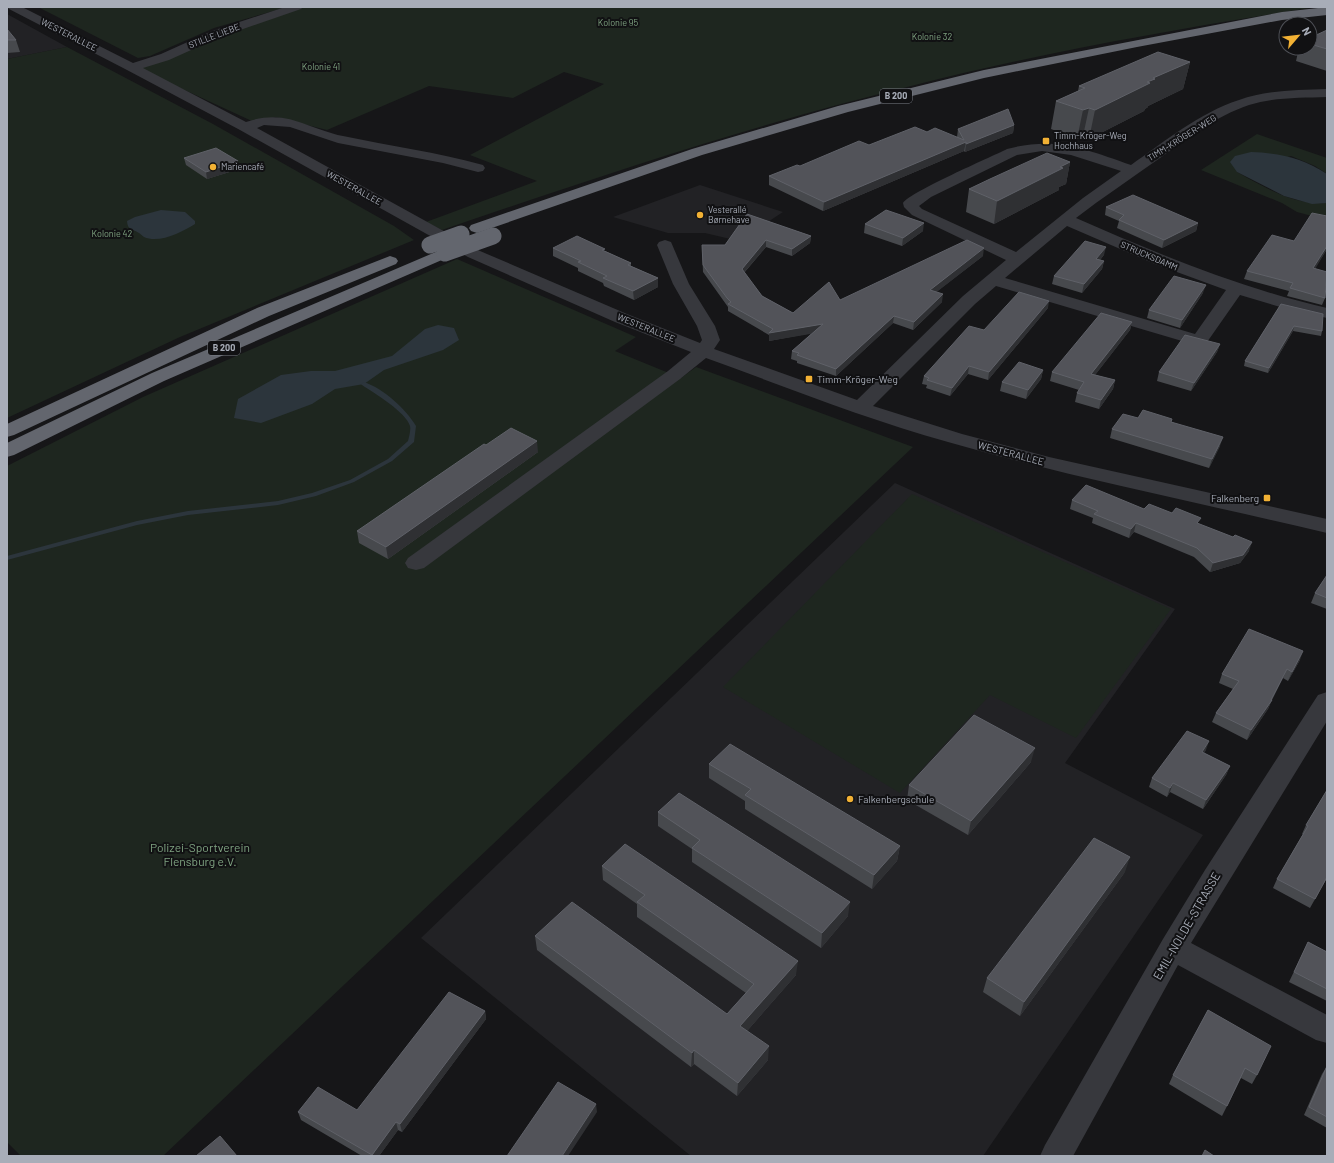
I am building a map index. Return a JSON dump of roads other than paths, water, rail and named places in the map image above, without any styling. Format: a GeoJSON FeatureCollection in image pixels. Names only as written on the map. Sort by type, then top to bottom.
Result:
{"type":"FeatureCollection","features":[{"type":"Feature","properties":{"kind":"highway","name":"B 200"},"geometry":{"type":"LineString","coordinates":[[7,450],[158,377],[438,249],[477,228],[697,152],[873,102],[984,74],[1282,16],[1327,11]]}},
{"type":"Feature","properties":{"kind":"highway","name":"B 200"},"geometry":{"type":"LineString","coordinates":[[7,431],[263,312],[438,249],[493,236],[713,157],[858,115],[996,80],[1149,49],[1278,26]]}},
{"type":"Feature","properties":{"kind":"street","name":"WESTERALLEE"},"geometry":{"type":"LineString","coordinates":[[13,7],[132,67],[245,127],[474,254],[621,318],[704,351],[860,408],[955,438],[1047,462],[1327,526]]}},
{"type":"Feature","properties":{"kind":"street","name":"STILLE LIEBE"},"geometry":{"type":"LineString","coordinates":[[132,67],[165,57],[216,34],[297,7]]}},
{"type":"Feature","properties":{"kind":"street","name":"TIMM-KRÖGER-WEG"},"geometry":{"type":"LineString","coordinates":[[860,408],[969,300],[1017,259],[1065,219],[1188,131],[1215,116],[1242,104],[1268,96],[1327,93]]}},
{"type":"Feature","properties":{"kind":"street"},"geometry":{"type":"LineString","coordinates":[[245,127],[263,121],[292,123],[338,139],[445,159],[478,168]]}},
{"type":"Feature","properties":{"kind":"street"},"geometry":{"type":"LineString","coordinates":[[1017,259],[917,212],[912,207],[911,203],[926,194],[1012,152],[1023,148],[1036,146],[1051,146],[1070,150],[1132,170]]}},
{"type":"Feature","properties":{"kind":"street","name":"STRUCKSDAMM"},"geometry":{"type":"LineString","coordinates":[[1065,219],[1160,261],[1236,289],[1280,302],[1327,313]]}},
{"type":"Feature","properties":{"kind":"street"},"geometry":{"type":"LineString","coordinates":[[416,563],[674,375],[704,351],[711,340],[706,326],[681,284],[665,245]]}},
{"type":"Feature","properties":{"kind":"street"},"geometry":{"type":"LineString","coordinates":[[993,280],[1199,341],[1236,289]]}},
{"type":"Feature","properties":{"kind":"street","name":"EMIL-NOLDE-STRASSE"},"geometry":{"type":"LineString","coordinates":[[1056,1156],[1173,948],[1215,878],[1327,701]]}},
{"type":"Feature","properties":{"kind":"street"},"geometry":{"type":"LineString","coordinates":[[1173,948],[1327,1030]]}},
{"type":"Feature","properties":{"kind":"waterway"},"geometry":{"type":"LineString","coordinates":[[7,558],[137,523],[188,513],[278,503],[314,495],[352,481],[390,460],[411,442],[413,426],[398,407],[364,384]]}},
{"type":"Feature","properties":{"kind":"place","name":"Timm-Kröger-Weg Hochhaus"},"geometry":{"type":"Point","coordinates":[1046,141]}},
{"type":"Feature","properties":{"kind":"place","name":"Mariencafé"},"geometry":{"type":"Point","coordinates":[213,167]}},
{"type":"Feature","properties":{"kind":"place","name":"Vesterallé Børnehave"},"geometry":{"type":"Point","coordinates":[700,215]}},
{"type":"Feature","properties":{"kind":"place","name":"Timm-Kröger-Weg"},"geometry":{"type":"Point","coordinates":[809,379]}},
{"type":"Feature","properties":{"kind":"place","name":"Falkenberg"},"geometry":{"type":"Point","coordinates":[1267,498]}},
{"type":"Feature","properties":{"kind":"place","name":"Falkenbergschule"},"geometry":{"type":"Point","coordinates":[850,799]}},
{"type":"Feature","properties":{"kind":"park label","name":"Kolonie 95"},"geometry":{"type":"Point","coordinates":[618,23]}},
{"type":"Feature","properties":{"kind":"park label","name":"Kolonie 32"},"geometry":{"type":"Point","coordinates":[932,37]}},
{"type":"Feature","properties":{"kind":"park label","name":"Kolonie 41"},"geometry":{"type":"Point","coordinates":[321,67]}},
{"type":"Feature","properties":{"kind":"park label","name":"Kolonie 42"},"geometry":{"type":"Point","coordinates":[112,234]}},
{"type":"Feature","properties":{"kind":"park label","name":"Polizei-Sportverein Flensburg e.V."},"geometry":{"type":"Point","coordinates":[200,855]}}]}
